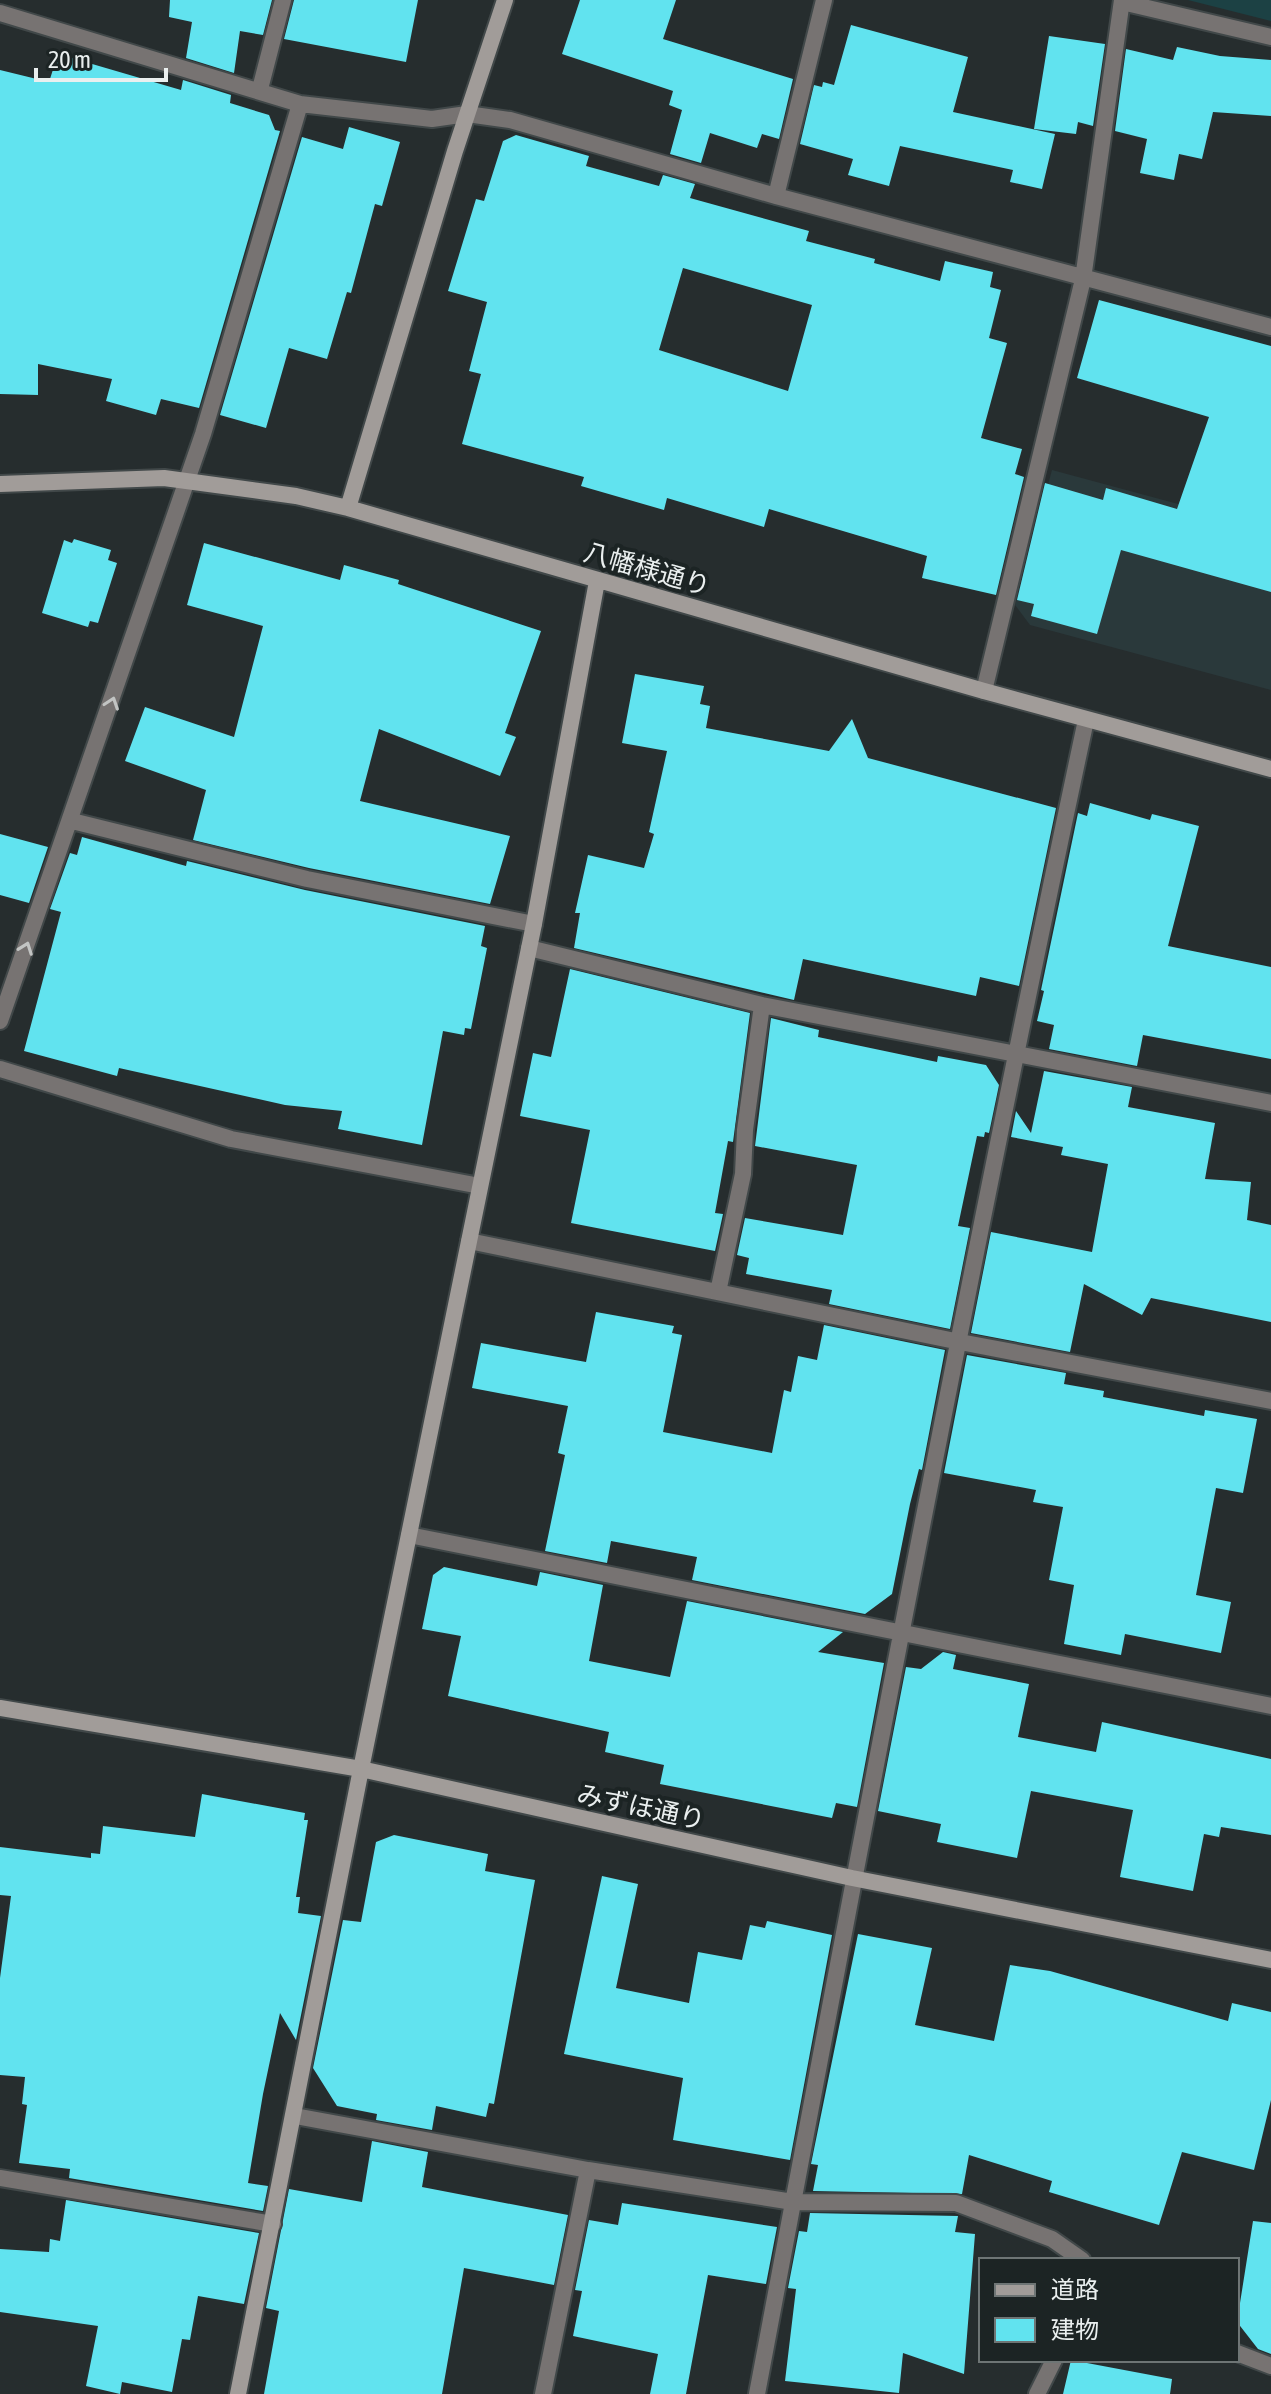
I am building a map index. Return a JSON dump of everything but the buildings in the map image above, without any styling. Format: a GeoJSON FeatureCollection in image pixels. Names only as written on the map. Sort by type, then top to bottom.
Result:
{"type":"FeatureCollection","features":[{"type":"Feature","properties":{"kind":"street"},"geometry":{"type":"LineString","coordinates":[[260,89],[283,0]]}},
{"type":"Feature","properties":{"kind":"street"},"geometry":{"type":"LineString","coordinates":[[348,508],[467,114],[505,0]]}},
{"type":"Feature","properties":{"kind":"street"},"geometry":{"type":"LineString","coordinates":[[776,196],[824,0]]}},
{"type":"Feature","properties":{"kind":"street"},"geometry":{"type":"LineString","coordinates":[[984,691],[1083,279],[1122,1],[1271,37]]}},
{"type":"Feature","properties":{"kind":"street"},"geometry":{"type":"LineString","coordinates":[[0,13],[260,89],[300,104],[432,119],[467,114],[510,120],[776,196],[1271,327]]}},
{"type":"Feature","properties":{"kind":"street"},"geometry":{"type":"LineString","coordinates":[[0,1021],[188,481],[300,104]]}},
{"type":"Feature","properties":{"kind":"street","name":"八幡様通り"},"geometry":{"type":"LineString","coordinates":[[0,484],[164,478],[348,508],[1086,720],[1271,769]]}},
{"type":"Feature","properties":{"kind":"street"},"geometry":{"type":"LineString","coordinates":[[238,2394],[361,1769],[534,924],[597,581]]}},
{"type":"Feature","properties":{"kind":"street"},"geometry":{"type":"LineString","coordinates":[[757,2394],[899,1634],[960,1342],[1014,1051],[1086,720]]}},
{"type":"Feature","properties":{"kind":"street"},"geometry":{"type":"LineString","coordinates":[[72,821],[307,879],[534,924]]}},
{"type":"Feature","properties":{"kind":"street"},"geometry":{"type":"LineString","coordinates":[[529,948],[762,1005],[1014,1051],[1271,1103]]}},
{"type":"Feature","properties":{"kind":"street"},"geometry":{"type":"LineString","coordinates":[[718,1292],[743,1174],[745,1130],[762,1005]]}},
{"type":"Feature","properties":{"kind":"street"},"geometry":{"type":"LineString","coordinates":[[0,1069],[231,1139],[480,1186]]}},
{"type":"Feature","properties":{"kind":"street"},"geometry":{"type":"LineString","coordinates":[[469,1241],[960,1342],[1271,1401]]}},
{"type":"Feature","properties":{"kind":"street"},"geometry":{"type":"LineString","coordinates":[[409,1535],[1271,1706]]}},
{"type":"Feature","properties":{"kind":"street","name":"みずほ通り"},"geometry":{"type":"LineString","coordinates":[[0,1708],[361,1769],[852,1878],[1271,1960]]}},
{"type":"Feature","properties":{"kind":"street"},"geometry":{"type":"LineString","coordinates":[[295,2116],[588,2170],[793,2202],[956,2203],[1052,2239],[1079,2258]]}},
{"type":"Feature","properties":{"kind":"street"},"geometry":{"type":"LineString","coordinates":[[543,2394],[588,2170]]}},
{"type":"Feature","properties":{"kind":"street"},"geometry":{"type":"LineString","coordinates":[[0,2178],[273,2224]]}},
{"type":"Feature","properties":{"kind":"street"},"geometry":{"type":"LineString","coordinates":[[1239,2354],[1271,2366]]}},
{"type":"Feature","properties":{"kind":"street"},"geometry":{"type":"LineString","coordinates":[[1037,2394],[1053,2362]]}},
{"type":"Feature","properties":{"kind":"shaded area"},"geometry":{"type":"Polygon","coordinates":[[[1188,0],[1271,0],[1271,21],[1188,0]]]}},
{"type":"Feature","properties":{"kind":"shaded area"},"geometry":{"type":"Polygon","coordinates":[[[1052,470],[1271,529],[1271,690],[1030,625],[1015,605],[1052,470]]]}}]}
